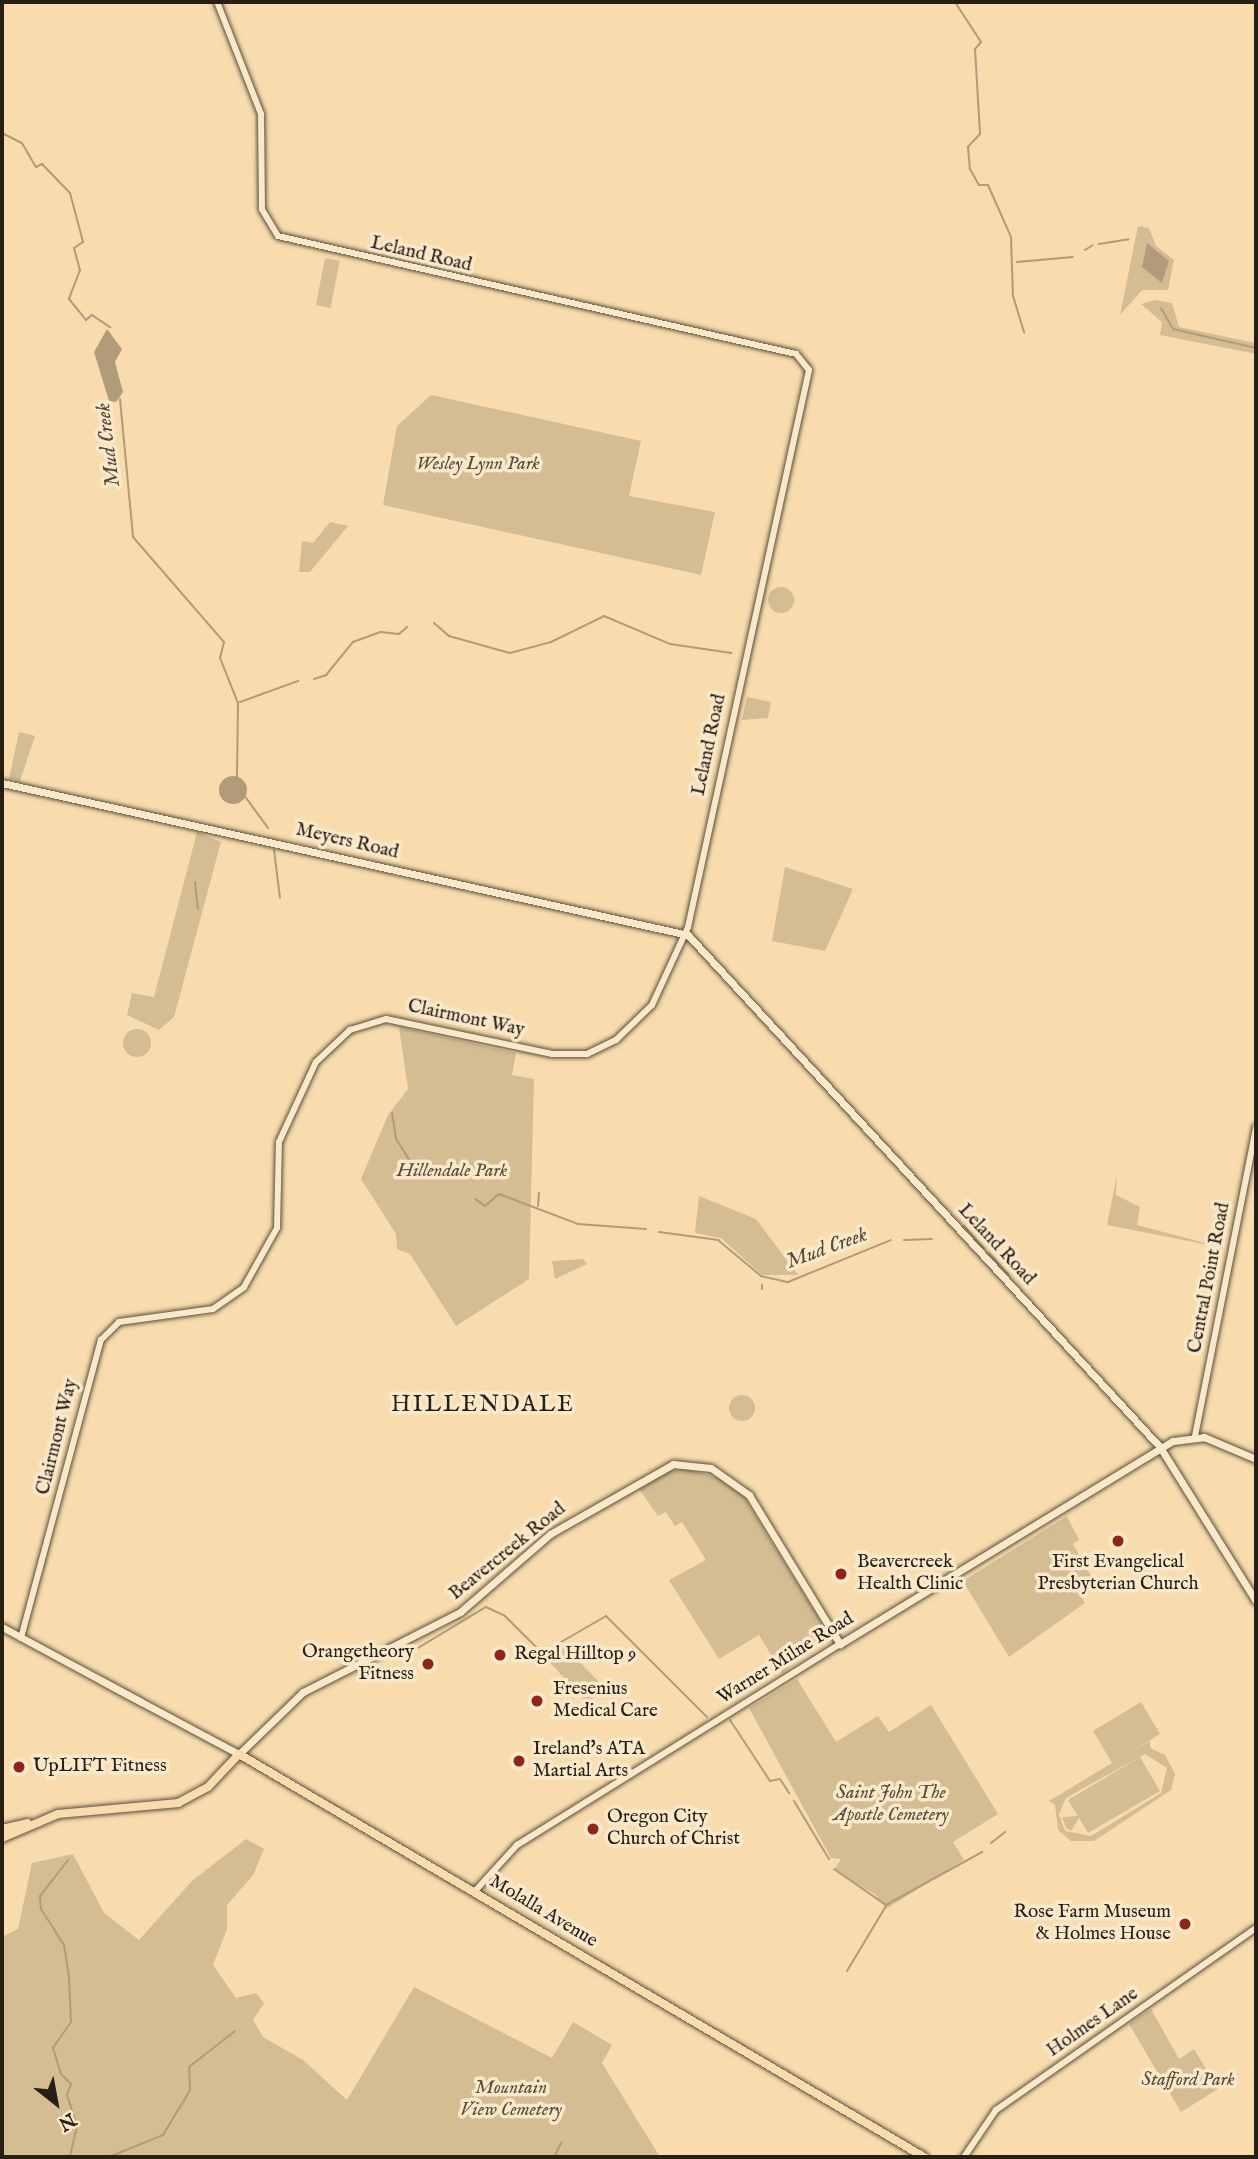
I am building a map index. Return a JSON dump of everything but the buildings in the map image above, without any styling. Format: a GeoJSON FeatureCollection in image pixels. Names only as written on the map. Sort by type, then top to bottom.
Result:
{"type":"FeatureCollection","features":[{"type":"Feature","properties":{"kind":"main road","name":"Meyers Road"},"geometry":{"type":"LineString","coordinates":[[2,783],[685,934]]}},
{"type":"Feature","properties":{"kind":"main road","name":"Leland Road"},"geometry":{"type":"LineString","coordinates":[[685,934],[1160,1447],[1256,1601]]}},
{"type":"Feature","properties":{"kind":"main road","name":"Warner Milne Road"},"geometry":{"type":"LineString","coordinates":[[840,1644],[1160,1447],[1195,1436]]}},
{"type":"Feature","properties":{"kind":"main road"},"geometry":{"type":"LineString","coordinates":[[1195,1436],[1256,1459]]}},
{"type":"Feature","properties":{"kind":"main road","name":"Beavercreek Road"},"geometry":{"type":"LineString","coordinates":[[2,1829],[79,1810],[178,1803],[208,1787],[303,1692],[460,1612],[550,1534],[673,1464],[711,1468],[745,1490],[840,1644]]}},
{"type":"Feature","properties":{"kind":"main road","name":"Molalla Avenue"},"geometry":{"type":"LineString","coordinates":[[2,1627],[239,1755],[476,1890],[923,2157]]}},
{"type":"Feature","properties":{"kind":"main road","name":"Beavercreek Road"},"geometry":{"type":"LineString","coordinates":[[2,1838],[27,1823]]}},
{"type":"Feature","properties":{"kind":"street","name":"Leland Road"},"geometry":{"type":"LineString","coordinates":[[217,2],[261,114],[264,220],[283,239],[796,354],[809,363],[685,934]]}},
{"type":"Feature","properties":{"kind":"street","name":"Clairmont Way"},"geometry":{"type":"LineString","coordinates":[[21,1638],[100,1340],[119,1322],[213,1309],[244,1287],[277,1228],[279,1142],[316,1062],[350,1030],[386,1019],[562,1055],[595,1052],[647,1012],[685,934]]}},
{"type":"Feature","properties":{"kind":"street","name":"Central Point Road"},"geometry":{"type":"LineString","coordinates":[[1195,1436],[1256,1127]]}},
{"type":"Feature","properties":{"kind":"street","name":"Warner Milne Road"},"geometry":{"type":"LineString","coordinates":[[476,1890],[517,1844],[840,1644]]}},
{"type":"Feature","properties":{"kind":"street","name":"Holmes Lane"},"geometry":{"type":"LineString","coordinates":[[964,2157],[996,2110],[1256,1928]]}},
{"type":"Feature","properties":{"kind":"green space"},"geometry":{"type":"Polygon","coordinates":[[[1138,226],[1149,228],[1156,246],[1174,260],[1168,290],[1142,290],[1120,315],[1138,226]]]}},
{"type":"Feature","properties":{"kind":"green space"},"geometry":{"type":"Polygon","coordinates":[[[325,258],[340,261],[331,308],[316,305],[325,258]]]}},
{"type":"Feature","properties":{"kind":"green space"},"geometry":{"type":"Polygon","coordinates":[[[1155,300],[1172,303],[1179,327],[1256,343],[1256,354],[1160,335],[1162,322],[1141,304],[1155,300]]]}},
{"type":"Feature","properties":{"kind":"green space","name":"Wesley Lynn Park"},"geometry":{"type":"Polygon","coordinates":[[[431,395],[641,441],[629,496],[715,512],[701,575],[383,505],[397,426],[431,395]]]}},
{"type":"Feature","properties":{"kind":"green space"},"geometry":{"type":"Polygon","coordinates":[[[330,522],[348,526],[310,572],[299,572],[302,541],[313,543],[330,522]]]}},
{"type":"Feature","properties":{"kind":"green space"},"geometry":{"type":"Polygon","coordinates":[[[781,587],[790,591],[794,600],[790,609],[781,613],[772,609],[768,600],[772,591],[781,587]]]}},
{"type":"Feature","properties":{"kind":"green space"},"geometry":{"type":"Polygon","coordinates":[[[747,697],[771,702],[768,718],[742,720],[747,697]]]}},
{"type":"Feature","properties":{"kind":"green space"},"geometry":{"type":"Polygon","coordinates":[[[19,732],[35,736],[20,781],[9,779],[19,732]]]}},
{"type":"Feature","properties":{"kind":"green space"},"geometry":{"type":"Polygon","coordinates":[[[197,832],[221,842],[174,1017],[159,1030],[127,1015],[132,993],[154,997],[197,832]]]}},
{"type":"Feature","properties":{"kind":"green space"},"geometry":{"type":"Polygon","coordinates":[[[785,867],[853,889],[825,951],[772,941],[785,867]]]}},
{"type":"Feature","properties":{"kind":"green space","name":"Hillendale Park"},"geometry":{"type":"Polygon","coordinates":[[[399,1027],[516,1053],[512,1075],[534,1079],[529,1279],[456,1326],[410,1254],[397,1249],[396,1234],[361,1179],[388,1115],[408,1089],[399,1027]]]}},
{"type":"Feature","properties":{"kind":"green space"},"geometry":{"type":"Polygon","coordinates":[[[137,1029],[147,1033],[151,1043],[147,1053],[137,1057],[127,1053],[123,1043],[127,1033],[137,1029]]]}},
{"type":"Feature","properties":{"kind":"green space"},"geometry":{"type":"Polygon","coordinates":[[[1117,1174],[1116,1195],[1140,1207],[1137,1225],[1224,1248],[1107,1225],[1117,1174]]]}},
{"type":"Feature","properties":{"kind":"green space"},"geometry":{"type":"Polygon","coordinates":[[[699,1196],[756,1219],[798,1275],[762,1275],[721,1238],[695,1233],[699,1196]]]}},
{"type":"Feature","properties":{"kind":"green space"},"geometry":{"type":"Polygon","coordinates":[[[583,1259],[587,1264],[555,1279],[552,1261],[583,1259]]]}},
{"type":"Feature","properties":{"kind":"green space"},"geometry":{"type":"Polygon","coordinates":[[[742,1395],[751,1399],[755,1408],[751,1417],[742,1421],[733,1417],[729,1408],[733,1399],[742,1395]]]}},
{"type":"Feature","properties":{"kind":"green space"},"geometry":{"type":"Polygon","coordinates":[[[686,1469],[716,1477],[743,1496],[829,1635],[782,1673],[759,1635],[719,1659],[669,1580],[706,1560],[682,1522],[675,1526],[666,1512],[658,1516],[639,1489],[664,1472],[686,1469]]]}},
{"type":"Feature","properties":{"kind":"green space"},"geometry":{"type":"Polygon","coordinates":[[[1067,1516],[1079,1540],[1073,1544],[1091,1576],[1074,1586],[1085,1603],[1009,1657],[963,1581],[1067,1516]]]}},
{"type":"Feature","properties":{"kind":"green space"},"geometry":{"type":"Polygon","coordinates":[[[564,1646],[605,1688],[587,1703],[544,1656],[564,1646]]]}},
{"type":"Feature","properties":{"kind":"green space","name":"Saint John The Apostle Cemetery"},"geometry":{"type":"Polygon","coordinates":[[[797,1679],[836,1742],[878,1716],[889,1732],[931,1705],[998,1814],[953,1842],[964,1860],[886,1909],[876,1895],[834,1870],[841,1859],[831,1858],[749,1708],[797,1679]]]}},
{"type":"Feature","properties":{"kind":"green space"},"geometry":{"type":"Polygon","coordinates":[[[1141,1702],[1160,1734],[1134,1750],[1150,1741],[1150,1748],[1165,1755],[1175,1774],[1171,1790],[1094,1841],[1071,1841],[1058,1830],[1055,1805],[1049,1801],[1112,1763],[1093,1731],[1141,1702]],[[1145,1754],[1066,1798],[1059,1814],[1065,1831],[1091,1836],[1161,1793],[1167,1768],[1145,1754]]]}},
{"type":"Feature","properties":{"kind":"green space"},"geometry":{"type":"Polygon","coordinates":[[[1140,1757],[1160,1791],[1088,1833],[1079,1818],[1071,1831],[1066,1828],[1062,1817],[1078,1816],[1068,1800],[1140,1757]]]}},
{"type":"Feature","properties":{"kind":"green space","name":"Mountain View Cemetery"},"geometry":{"type":"Polygon","coordinates":[[[246,1839],[264,1849],[253,1875],[227,1905],[227,1929],[213,1965],[236,1998],[256,1993],[264,2003],[253,2020],[263,2037],[303,2060],[347,2100],[414,1987],[552,2058],[573,2022],[612,2045],[602,2063],[660,2157],[2,2157],[2,1937],[18,1929],[32,1863],[73,1854],[104,1913],[139,1940],[192,1881],[246,1839]]]}},
{"type":"Feature","properties":{"kind":"green space","name":"Stafford Park"},"geometry":{"type":"Polygon","coordinates":[[[1151,2009],[1179,2059],[1194,2049],[1218,2089],[1181,2112],[1129,2024],[1151,2009]]]}},
{"type":"Feature","properties":{"kind":"shaded area"},"geometry":{"type":"Polygon","coordinates":[[[1147,243],[1169,261],[1162,283],[1142,267],[1147,243]]]}},
{"type":"Feature","properties":{"kind":"shaded area"},"geometry":{"type":"Polygon","coordinates":[[[107,329],[122,349],[115,362],[123,392],[116,402],[109,401],[94,352],[107,329]]]}},
{"type":"Feature","properties":{"kind":"shaded area"},"geometry":{"type":"Polygon","coordinates":[[[233,776],[243,780],[247,790],[243,800],[233,804],[223,800],[219,790],[223,780],[233,776]]]}},
{"type":"Feature","properties":{"kind":"waterway"},"geometry":{"type":"LineString","coordinates":[[955,2],[981,42],[975,49],[980,134],[968,147],[970,169],[979,185],[988,185],[1011,237],[1013,296],[1024,332]]}},
{"type":"Feature","properties":{"kind":"waterway","name":"Mud Creek"},"geometry":{"type":"LineString","coordinates":[[2,133],[22,143],[36,167],[42,164],[70,193],[83,242],[74,248],[80,270],[69,299],[86,320],[92,315],[110,327]]}},
{"type":"Feature","properties":{"kind":"waterway"},"geometry":{"type":"LineString","coordinates":[[1099,244],[1129,239]]}},
{"type":"Feature","properties":{"kind":"waterway"},"geometry":{"type":"LineString","coordinates":[[1085,250],[1093,245]]}},
{"type":"Feature","properties":{"kind":"waterway"},"geometry":{"type":"LineString","coordinates":[[1017,262],[1073,257]]}},
{"type":"Feature","properties":{"kind":"waterway"},"geometry":{"type":"LineString","coordinates":[[1161,308],[1173,329],[1256,348]]}},
{"type":"Feature","properties":{"kind":"waterway","name":"Mud Creek"},"geometry":{"type":"LineString","coordinates":[[120,399],[133,537],[224,642],[220,658],[238,703],[237,777]]}},
{"type":"Feature","properties":{"kind":"waterway"},"geometry":{"type":"LineString","coordinates":[[434,623],[449,636],[510,653],[551,642],[604,616],[670,644],[731,653]]}},
{"type":"Feature","properties":{"kind":"waterway"},"geometry":{"type":"LineString","coordinates":[[314,679],[326,675],[353,642],[381,632],[399,634],[407,627]]}},
{"type":"Feature","properties":{"kind":"waterway"},"geometry":{"type":"LineString","coordinates":[[240,702],[298,681]]}},
{"type":"Feature","properties":{"kind":"waterway","name":"Mud Creek"},"geometry":{"type":"LineString","coordinates":[[244,795],[268,828]]}},
{"type":"Feature","properties":{"kind":"waterway","name":"Mud Creek"},"geometry":{"type":"LineString","coordinates":[[274,850],[280,898]]}},
{"type":"Feature","properties":{"kind":"waterway"},"geometry":{"type":"LineString","coordinates":[[195,882],[198,909]]}},
{"type":"Feature","properties":{"kind":"waterway","name":"Mud Creek"},"geometry":{"type":"LineString","coordinates":[[392,1113],[396,1139],[418,1173]]}},
{"type":"Feature","properties":{"kind":"waterway"},"geometry":{"type":"LineString","coordinates":[[538,1206],[539,1193]]}},
{"type":"Feature","properties":{"kind":"waterway","name":"Mud Creek"},"geometry":{"type":"LineString","coordinates":[[475,1199],[485,1206],[499,1194],[578,1224],[646,1229]]}},
{"type":"Feature","properties":{"kind":"waterway","name":"Mud Creek"},"geometry":{"type":"LineString","coordinates":[[964,1226],[984,1248]]}},
{"type":"Feature","properties":{"kind":"waterway","name":"Mud Creek"},"geometry":{"type":"LineString","coordinates":[[659,1232],[718,1240],[761,1276],[788,1282],[891,1240]]}},
{"type":"Feature","properties":{"kind":"waterway","name":"Mud Creek"},"geometry":{"type":"LineString","coordinates":[[904,1240],[932,1239]]}},
{"type":"Feature","properties":{"kind":"waterway","name":"Mud Creek"},"geometry":{"type":"LineString","coordinates":[[989,1253],[1009,1275]]}},
{"type":"Feature","properties":{"kind":"waterway"},"geometry":{"type":"LineString","coordinates":[[403,1657],[486,1607],[505,1616],[542,1653],[606,1616],[707,1717]]}},
{"type":"Feature","properties":{"kind":"waterway"},"geometry":{"type":"LineString","coordinates":[[730,1720],[770,1781],[780,1779],[789,1793]]}},
{"type":"Feature","properties":{"kind":"waterway"},"geometry":{"type":"LineString","coordinates":[[794,1801],[829,1859]]}},
{"type":"Feature","properties":{"kind":"waterway"},"geometry":{"type":"LineString","coordinates":[[991,1843],[1005,1832]]}},
{"type":"Feature","properties":{"kind":"waterway"},"geometry":{"type":"LineString","coordinates":[[834,1869],[886,1905],[982,1852]]}},
{"type":"Feature","properties":{"kind":"waterway"},"geometry":{"type":"LineString","coordinates":[[68,1860],[40,1896],[41,1909],[64,1945],[69,1978],[71,2022],[53,2048],[61,2074],[71,2084],[67,2095],[77,2126],[70,2157]]}},
{"type":"Feature","properties":{"kind":"waterway"},"geometry":{"type":"LineString","coordinates":[[847,1971],[886,1906]]}},
{"type":"Feature","properties":{"kind":"waterway"},"geometry":{"type":"LineString","coordinates":[[109,2157],[163,2135],[190,2090],[189,2067],[235,2031]]}},
{"type":"Feature","properties":{"kind":"waterway"},"geometry":{"type":"LineString","coordinates":[[554,2157],[561,2143]]}},
{"type":"Feature","properties":{"kind":"place","name":"First Evangelical Presbyterian Church"},"geometry":{"type":"Point","coordinates":[1118,1541]}},
{"type":"Feature","properties":{"kind":"place","name":"Beavercreek Health Clinic"},"geometry":{"type":"Point","coordinates":[841,1574]}},
{"type":"Feature","properties":{"kind":"place","name":"Regal Hilltop 9"},"geometry":{"type":"Point","coordinates":[500,1655]}},
{"type":"Feature","properties":{"kind":"place","name":"Orangetheory Fitness"},"geometry":{"type":"Point","coordinates":[428,1664]}},
{"type":"Feature","properties":{"kind":"place","name":"Fresenius Medical Care"},"geometry":{"type":"Point","coordinates":[537,1701]}},
{"type":"Feature","properties":{"kind":"place","name":"Ireland's ATA Martial Arts"},"geometry":{"type":"Point","coordinates":[519,1761]}},
{"type":"Feature","properties":{"kind":"place","name":"UpLIFT Fitness"},"geometry":{"type":"Point","coordinates":[19,1767]}},
{"type":"Feature","properties":{"kind":"place","name":"Oregon City Church of Christ"},"geometry":{"type":"Point","coordinates":[593,1829]}},
{"type":"Feature","properties":{"kind":"place","name":"Rose Farm Museum & Holmes House"},"geometry":{"type":"Point","coordinates":[1185,1924]}},
{"type":"Feature","properties":{"kind":"district","name":"HILLENDALE"},"geometry":{"type":"Point","coordinates":[483,1405]}}]}
